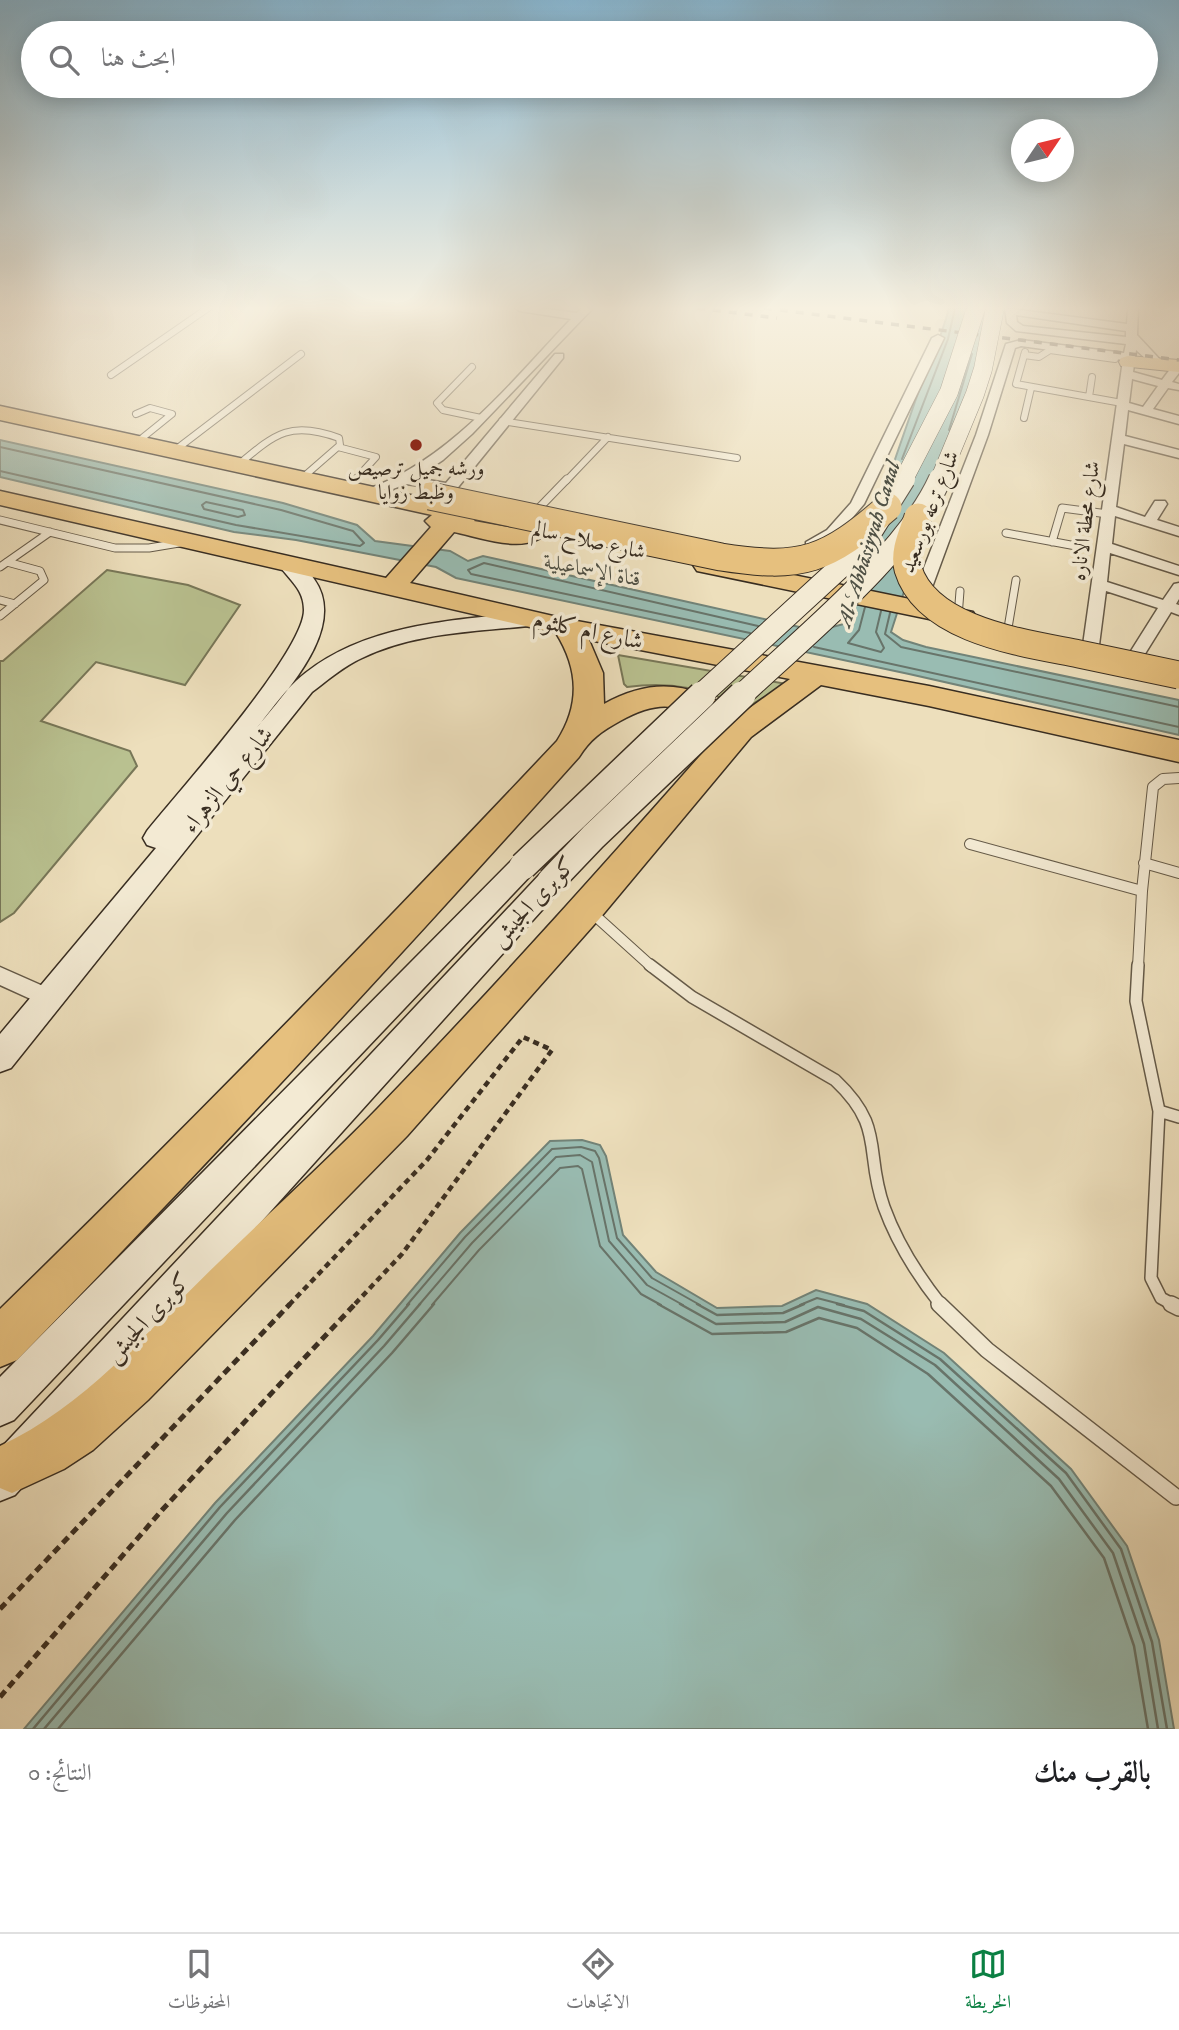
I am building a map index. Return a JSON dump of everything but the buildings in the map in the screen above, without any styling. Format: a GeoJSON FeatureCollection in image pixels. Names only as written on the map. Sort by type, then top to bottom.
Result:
{"type":"FeatureCollection","features":[{"type":"Feature","properties":{"kind":"highway","name":"شارع صلاح سالم"},"geometry":{"type":"LineString","coordinates":[[0,413],[361,493],[538,519],[850,596],[916,608],[959,604],[1008,628],[1179,663]]}},
{"type":"Feature","properties":{"kind":"highway"},"geometry":{"type":"LineString","coordinates":[[538,519],[523,536],[513,536],[444,527],[344,501],[341,497],[361,493],[439,492],[722,557],[769,562],[805,558],[831,551],[844,544],[888,507]]}},
{"type":"Feature","properties":{"kind":"highway","name":"شارع ام كلثوم"},"geometry":{"type":"LineString","coordinates":[[0,498],[290,565],[398,581],[528,619],[814,676],[967,703],[1179,751]]}},
{"type":"Feature","properties":{"kind":"highway"},"geometry":{"type":"LineString","coordinates":[[918,517],[908,553],[908,571],[927,599],[951,616],[1002,638],[1179,675]]}},
{"type":"Feature","properties":{"kind":"highway"},"geometry":{"type":"LineString","coordinates":[[398,581],[444,527]]}},
{"type":"Feature","properties":{"kind":"highway"},"geometry":{"type":"LineString","coordinates":[[0,1343],[114,1229],[568,749],[580,732],[590,701],[589,675],[582,650],[566,627]]}},
{"type":"Feature","properties":{"kind":"highway"},"geometry":{"type":"LineString","coordinates":[[6,1474],[75,1432],[130,1382],[392,1123],[587,908],[740,730],[814,676]]}},
{"type":"Feature","properties":{"kind":"highway"},"geometry":{"type":"LineString","coordinates":[[580,732],[630,701],[655,695],[691,700],[721,715],[740,730]]}},
{"type":"Feature","properties":{"kind":"main road","name":"كوبرى الجيش"},"geometry":{"type":"LineString","coordinates":[[6,1474],[537,874],[638,753],[843,567],[872,534],[950,389]]}},
{"type":"Feature","properties":{"kind":"main road","name":"كوبرى الجيش"},"geometry":{"type":"LineString","coordinates":[[0,1406],[537,874],[593,836],[869,574],[918,517],[938,483],[977,389]]}},
{"type":"Feature","properties":{"kind":"main road","name":"شارع حي الزهراء"},"geometry":{"type":"LineString","coordinates":[[0,1058],[292,684],[311,631],[315,601],[310,588],[290,565]]}},
{"type":"Feature","properties":{"kind":"main road","name":"شارع حي الزهراء"},"geometry":{"type":"LineString","coordinates":[[0,1037],[292,684],[351,654],[389,639],[431,630],[528,619]]}},
{"type":"Feature","properties":{"kind":"street"},"geometry":{"type":"LineString","coordinates":[[361,493],[407,480],[438,459],[513,389]]}},
{"type":"Feature","properties":{"kind":"street"},"geometry":{"type":"LineString","coordinates":[[439,492],[527,389]]}},
{"type":"Feature","properties":{"kind":"street"},"geometry":{"type":"LineString","coordinates":[[407,480],[439,492],[538,519],[763,555],[807,547],[820,541],[844,522],[857,503],[913,389]]}},
{"type":"Feature","properties":{"kind":"street","name":"شارع ترعه بورسعيد"},"geometry":{"type":"LineString","coordinates":[[916,608],[982,435],[997,389]]}},
{"type":"Feature","properties":{"kind":"street","name":"شارع محطة الاناره"},"geometry":{"type":"LineString","coordinates":[[1091,645],[1123,389]]}},
{"type":"Feature","properties":{"kind":"street"},"geometry":{"type":"LineString","coordinates":[[1146,411],[1163,389]]}},
{"type":"Feature","properties":{"kind":"street"},"geometry":{"type":"LineString","coordinates":[[1122,404],[1179,420]]}},
{"type":"Feature","properties":{"kind":"street"},"geometry":{"type":"LineString","coordinates":[[481,418],[502,421]]}},
{"type":"Feature","properties":{"kind":"street"},"geometry":{"type":"LineString","coordinates":[[1118,438],[1179,454]]}},
{"type":"Feature","properties":{"kind":"street"},"geometry":{"type":"LineString","coordinates":[[1149,522],[1160,503]]}},
{"type":"Feature","properties":{"kind":"street"},"geometry":{"type":"LineString","coordinates":[[1108,512],[1179,531]]}},
{"type":"Feature","properties":{"kind":"street"},"geometry":{"type":"LineString","coordinates":[[1103,546],[1179,571]]}},
{"type":"Feature","properties":{"kind":"street"},"geometry":{"type":"LineString","coordinates":[[763,555],[768,570],[792,583]]}},
{"type":"Feature","properties":{"kind":"street"},"geometry":{"type":"LineString","coordinates":[[1098,584],[1173,608]]}},
{"type":"Feature","properties":{"kind":"street"},"geometry":{"type":"LineString","coordinates":[[1137,654],[1173,608],[1179,587]]}},
{"type":"Feature","properties":{"kind":"street"},"geometry":{"type":"LineString","coordinates":[[0,976],[35,992]]}},
{"type":"Feature","properties":{"kind":"lane"},"geometry":{"type":"LineString","coordinates":[[174,451],[256,389]]}},
{"type":"Feature","properties":{"kind":"lane"},"geometry":{"type":"LineString","coordinates":[[451,389],[437,403],[443,410],[481,418]]}},
{"type":"Feature","properties":{"kind":"lane"},"geometry":{"type":"LineString","coordinates":[[1024,418],[1031,389]]}},
{"type":"Feature","properties":{"kind":"lane"},"geometry":{"type":"LineString","coordinates":[[1035,389],[1122,404]]}},
{"type":"Feature","properties":{"kind":"lane"},"geometry":{"type":"LineString","coordinates":[[1089,397],[1090,389]]}},
{"type":"Feature","properties":{"kind":"lane"},"geometry":{"type":"LineString","coordinates":[[136,414],[150,408],[172,414],[136,443]]}},
{"type":"Feature","properties":{"kind":"lane"},"geometry":{"type":"LineString","coordinates":[[502,421],[737,458]]}},
{"type":"Feature","properties":{"kind":"lane"},"geometry":{"type":"LineString","coordinates":[[238,465],[286,429],[297,428],[336,436],[341,440],[338,447],[301,479]]}},
{"type":"Feature","properties":{"kind":"lane"},"geometry":{"type":"LineString","coordinates":[[538,519],[608,437]]}},
{"type":"Feature","properties":{"kind":"lane"},"geometry":{"type":"LineString","coordinates":[[338,447],[376,457],[361,493]]}},
{"type":"Feature","properties":{"kind":"lane"},"geometry":{"type":"LineString","coordinates":[[1052,542],[1062,508],[1108,512]]}},
{"type":"Feature","properties":{"kind":"lane"},"geometry":{"type":"LineString","coordinates":[[0,520],[115,548],[133,549],[192,541]]}},
{"type":"Feature","properties":{"kind":"lane"},"geometry":{"type":"LineString","coordinates":[[4,564],[50,532]]}},
{"type":"Feature","properties":{"kind":"lane"},"geometry":{"type":"LineString","coordinates":[[1006,533],[1076,546]]}},
{"type":"Feature","properties":{"kind":"lane"},"geometry":{"type":"LineString","coordinates":[[0,616],[42,583],[44,576],[40,571],[4,564]]}},
{"type":"Feature","properties":{"kind":"lane"},"geometry":{"type":"LineString","coordinates":[[1008,628],[1016,580]]}},
{"type":"Feature","properties":{"kind":"lane"},"geometry":{"type":"LineString","coordinates":[[0,600],[15,604]]}},
{"type":"Feature","properties":{"kind":"lane"},"geometry":{"type":"LineString","coordinates":[[1179,778],[1163,779],[1153,787],[1144,863],[1136,1001],[1159,1111],[1151,1278],[1161,1298],[1179,1308]]}},
{"type":"Feature","properties":{"kind":"lane"},"geometry":{"type":"LineString","coordinates":[[970,844],[1142,891]]}},
{"type":"Feature","properties":{"kind":"lane"},"geometry":{"type":"LineString","coordinates":[[1144,863],[1179,873]]}},
{"type":"Feature","properties":{"kind":"lane"},"geometry":{"type":"LineString","coordinates":[[587,908],[672,983],[835,1080],[853,1095],[869,1118],[880,1194],[888,1216],[900,1241],[941,1307],[995,1355],[1176,1497]]}},
{"type":"Feature","properties":{"kind":"lane"},"geometry":{"type":"LineString","coordinates":[[1159,1111],[1179,1116]]}},
{"type":"Feature","properties":{"kind":"path"},"geometry":{"type":"LineString","coordinates":[[0,1609],[427,1160],[523,1037],[552,1050],[402,1254],[163,1509],[0,1697]]}},
{"type":"Feature","properties":{"kind":"green space"},"geometry":{"type":"Polygon","coordinates":[[[107,570],[188,585],[240,605],[185,685],[96,662],[41,721],[130,751],[137,766],[14,913],[0,922],[0,661],[107,570]]]}},
{"type":"Feature","properties":{"kind":"green space"},"geometry":{"type":"Polygon","coordinates":[[[618,655],[787,684],[744,709],[716,696],[688,688],[659,685],[627,687],[618,655]]]}},
{"type":"Feature","properties":{"kind":"water","name":"Al-ʿAbbāsiyyah Canal"},"geometry":{"type":"Polygon","coordinates":[[[920,389],[969,389],[891,632],[903,640],[926,647],[1179,700],[1179,735],[909,674],[456,578],[436,567],[296,540],[234,532],[0,477],[0,440],[283,503],[357,525],[375,541],[450,551],[468,561],[483,556],[817,631],[844,624],[878,510],[920,389]]]}},
{"type":"Feature","properties":{"kind":"water"},"geometry":{"type":"Polygon","coordinates":[[[582,1140],[600,1145],[606,1156],[623,1235],[656,1272],[717,1308],[782,1306],[816,1290],[867,1304],[944,1353],[1071,1469],[1127,1546],[1159,1640],[1174,1729],[24,1729],[215,1503],[373,1336],[460,1233],[550,1141],[582,1140]]]}},
{"type":"Feature","properties":{"kind":"place","name":"ورشه جميل ترصيص وظبط زوايا"},"geometry":{"type":"Point","coordinates":[416,445]}},
{"type":"Feature","properties":{"kind":"water label","name":"قناة الإسماعيلية"},"geometry":{"type":"Point","coordinates":[593,571]}}]}
